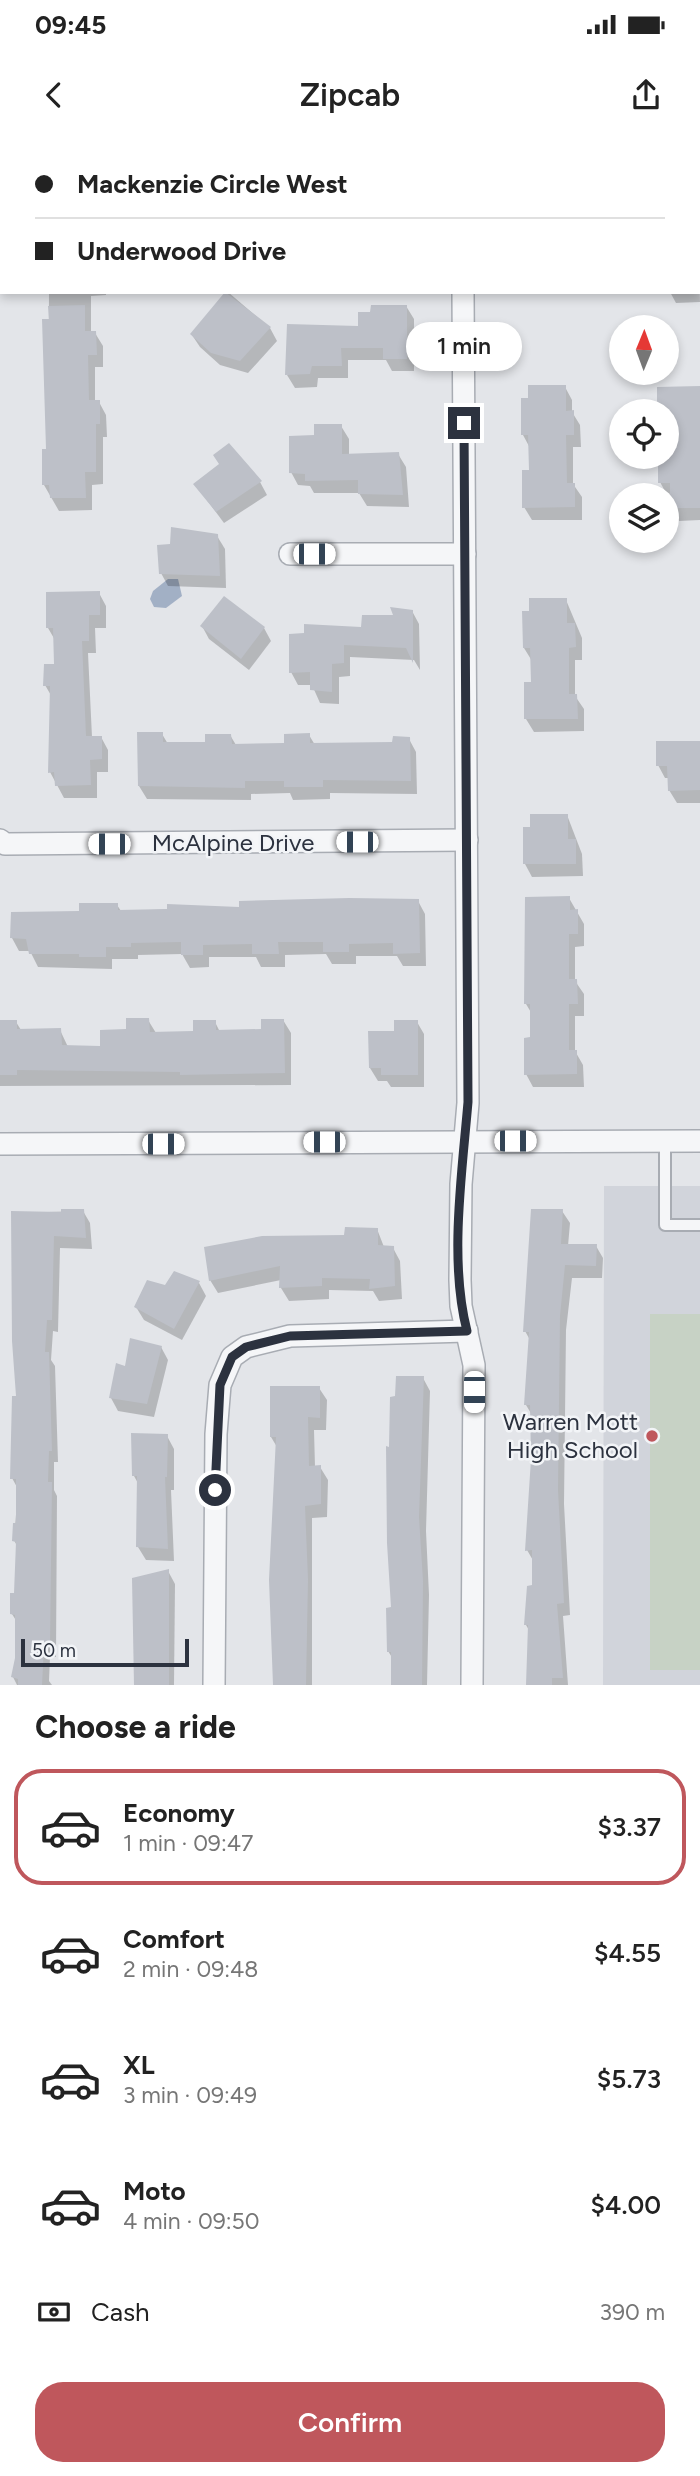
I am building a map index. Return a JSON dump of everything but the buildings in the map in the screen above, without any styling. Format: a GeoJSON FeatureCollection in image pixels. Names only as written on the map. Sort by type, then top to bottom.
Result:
{"type":"FeatureCollection","features":[{"type":"Feature","properties":{"kind":"street"},"geometry":{"type":"LineString","coordinates":[[463,294],[468,1102],[460,1280],[461,1306],[474,1365],[472,1685]]}},
{"type":"Feature","properties":{"kind":"street"},"geometry":{"type":"LineString","coordinates":[[290,554],[465,554]]}},
{"type":"Feature","properties":{"kind":"street","name":"McAlpine Drive"},"geometry":{"type":"LineString","coordinates":[[0,840],[5,844],[467,840]]}},
{"type":"Feature","properties":{"kind":"street"},"geometry":{"type":"LineString","coordinates":[[0,1144],[700,1141]]}},
{"type":"Feature","properties":{"kind":"street"},"geometry":{"type":"LineString","coordinates":[[214,1685],[216,1434],[220,1385],[232,1357],[246,1347],[290,1336],[467,1331]]}},
{"type":"Feature","properties":{"kind":"lane"},"geometry":{"type":"LineString","coordinates":[[665,1141],[665,1225],[700,1225]]}},
{"type":"Feature","properties":{"kind":"shaded area","name":"Warren Mott High School"},"geometry":{"type":"Polygon","coordinates":[[[604,1186],[700,1186],[700,1685],[603,1685],[604,1186]]]}},
{"type":"Feature","properties":{"kind":"shaded area"},"geometry":{"type":"Polygon","coordinates":[[[650,1314],[700,1314],[700,1670],[650,1670],[650,1314]]]}},
{"type":"Feature","properties":{"kind":"water"},"geometry":{"type":"Polygon","coordinates":[[[168,579],[178,579],[182,596],[166,608],[154,607],[150,599],[153,591],[168,579]]]}},
{"type":"Feature","properties":{"kind":"place","name":"Warren Mott High School"},"geometry":{"type":"Point","coordinates":[652,1436]}},
{"type":"Feature","properties":{"kind":"route"},"geometry":{"type":"LineString","coordinates":[[215,1490],[220,1385],[224,1370],[232,1357],[246,1347],[290,1336],[467,1331],[461,1306],[460,1280],[461,1184],[468,1102],[464,423]]}}]}
